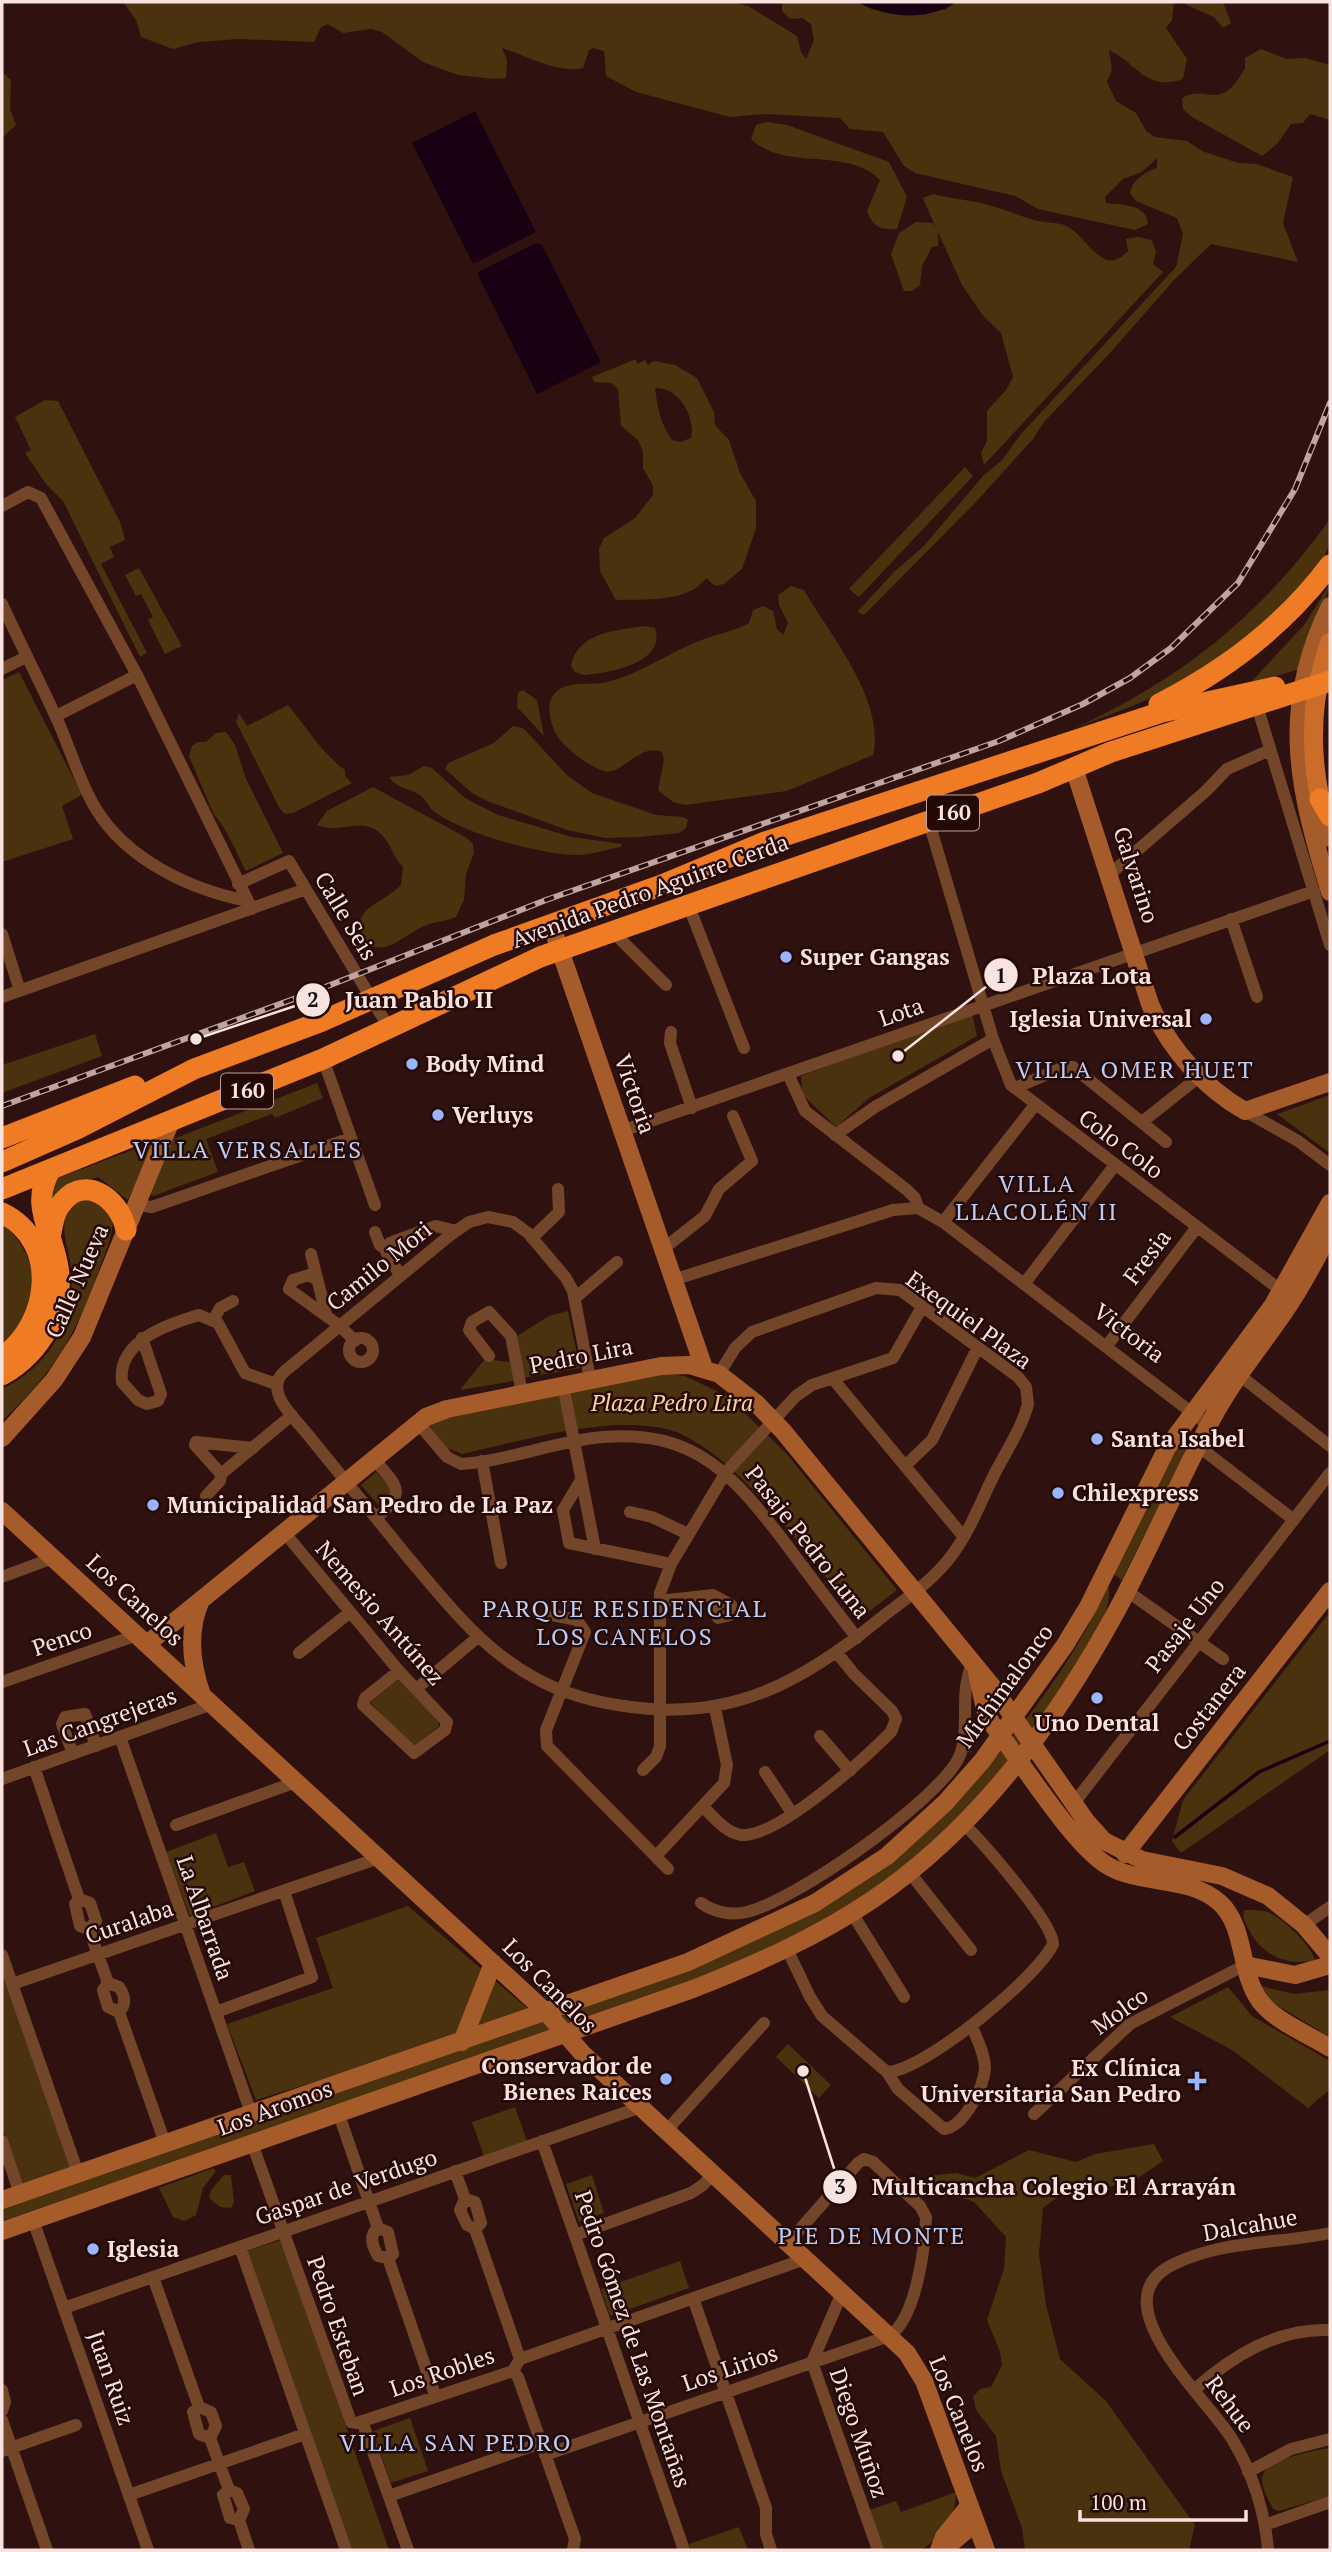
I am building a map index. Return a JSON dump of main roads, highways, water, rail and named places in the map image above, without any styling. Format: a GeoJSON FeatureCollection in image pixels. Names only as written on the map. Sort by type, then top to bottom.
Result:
{"type":"FeatureCollection","features":[{"type":"Feature","properties":{"kind":"highway"},"geometry":{"type":"LineString","coordinates":[[1098,733],[1165,701],[1232,661],[1287,614],[1330,565]]}},
{"type":"Feature","properties":{"kind":"highway","name":"Avenida Pedro Aguirre Cerda"},"geometry":{"type":"LineString","coordinates":[[2,1189],[323,1059],[474,986],[559,950],[929,822],[1121,749],[1257,706],[1330,668]]}},
{"type":"Feature","properties":{"kind":"highway","name":"Avenida Pedro Aguirre Cerda"},"geometry":{"type":"LineString","coordinates":[[2,1162],[77,1129],[194,1069],[372,999],[476,953],[680,878],[778,837],[901,800],[1177,708],[1330,681]]}},
{"type":"Feature","properties":{"kind":"highway"},"geometry":{"type":"LineString","coordinates":[[2,1138],[154,1079],[194,1069]]}},
{"type":"Feature","properties":{"kind":"highway"},"geometry":{"type":"LineString","coordinates":[[2,1375],[32,1352],[53,1315],[59,1273],[40,1203],[43,1185],[51,1169]]}},
{"type":"Feature","properties":{"kind":"highway"},"geometry":{"type":"LineString","coordinates":[[50,1239],[60,1206],[68,1198],[82,1192],[97,1192],[111,1199],[120,1211],[126,1230]]}},
{"type":"Feature","properties":{"kind":"highway"},"geometry":{"type":"LineString","coordinates":[[2,1213],[19,1224],[29,1238],[40,1260],[43,1278],[41,1299],[33,1323],[18,1345],[2,1357]]}},
{"type":"Feature","properties":{"kind":"main road"},"geometry":{"type":"LineString","coordinates":[[1322,892],[1302,789],[1297,731],[1307,667],[1330,606]]}},
{"type":"Feature","properties":{"kind":"main road"},"geometry":{"type":"LineString","coordinates":[[1330,642],[1313,712],[1313,755],[1330,838]]}},
{"type":"Feature","properties":{"kind":"main road","name":"Galvarino"},"geometry":{"type":"LineString","coordinates":[[1074,768],[1160,1025],[1200,1076],[1218,1094],[1245,1111],[1330,1082]]}},
{"type":"Feature","properties":{"kind":"main road","name":"Victoria"},"geometry":{"type":"LineString","coordinates":[[551,924],[673,1280],[711,1371]]}},
{"type":"Feature","properties":{"kind":"main road","name":"Calle Nueva"},"geometry":{"type":"LineString","coordinates":[[2,1438],[44,1392],[74,1352],[96,1309],[170,1122]]}},
{"type":"Feature","properties":{"kind":"main road","name":"Michimalonco"},"geometry":{"type":"LineString","coordinates":[[1287,1295],[1330,1203]]}},
{"type":"Feature","properties":{"kind":"main road","name":"Michimalonco"},"geometry":{"type":"LineString","coordinates":[[547,2013],[728,1945],[839,1889],[887,1856],[928,1820],[1001,1736],[1079,1624],[1161,1460],[1192,1412],[1233,1370],[1330,1232]]}},
{"type":"Feature","properties":{"kind":"main road","name":"Pedro Lira"},"geometry":{"type":"LineString","coordinates":[[142,1640],[201,1600],[418,1423],[447,1409],[661,1366],[681,1364],[711,1371]]}},
{"type":"Feature","properties":{"kind":"main road","name":"Michimalonco"},"geometry":{"type":"LineString","coordinates":[[565,2034],[705,1984],[787,1949],[852,1913],[909,1873],[964,1824],[1020,1760],[1090,1657],[1127,1591],[1233,1370]]}},
{"type":"Feature","properties":{"kind":"main road"},"geometry":{"type":"LineString","coordinates":[[711,1371],[774,1421],[974,1663],[1073,1803],[1104,1841],[1125,1854],[1233,1879],[1268,1896],[1304,1925],[1330,1956]]}},
{"type":"Feature","properties":{"kind":"main road","name":"Los Canelos"},"geometry":{"type":"LineString","coordinates":[[2,1511],[547,2013],[565,2034],[641,2107],[907,2353],[925,2381],[986,2550]]}},
{"type":"Feature","properties":{"kind":"main road","name":"Costanera"},"geometry":{"type":"LineString","coordinates":[[1125,1854],[1330,1591]]}},
{"type":"Feature","properties":{"kind":"main road"},"geometry":{"type":"LineString","coordinates":[[201,1600],[192,1643],[194,1670],[207,1700]]}},
{"type":"Feature","properties":{"kind":"main road"},"geometry":{"type":"LineString","coordinates":[[974,1663],[986,1713],[1080,1842],[1100,1861],[1129,1875],[1198,1890],[1220,1903],[1234,1927],[1252,1987],[1264,2006],[1330,2048]]}},
{"type":"Feature","properties":{"kind":"main road"},"geometry":{"type":"LineString","coordinates":[[1220,1903],[1222,1891],[1233,1879]]}},
{"type":"Feature","properties":{"kind":"main road"},"geometry":{"type":"LineString","coordinates":[[462,2042],[493,1963]]}},
{"type":"Feature","properties":{"kind":"main road"},"geometry":{"type":"LineString","coordinates":[[1245,1965],[1295,1975],[1330,1965]]}},
{"type":"Feature","properties":{"kind":"main road","name":"Los Aromos"},"geometry":{"type":"LineString","coordinates":[[2,2200],[547,2013]]}},
{"type":"Feature","properties":{"kind":"main road","name":"Los Aromos"},"geometry":{"type":"LineString","coordinates":[[2,2231],[565,2034]]}},
{"type":"Feature","properties":{"kind":"main road"},"geometry":{"type":"LineString","coordinates":[[306,2095],[315,2120]]}},
{"type":"Feature","properties":{"kind":"main road"},"geometry":{"type":"LineString","coordinates":[[78,2174],[88,2201]]}},
{"type":"Feature","properties":{"kind":"main road"},"geometry":{"type":"LineString","coordinates":[[941,2550],[972,2514]]}},
{"type":"Feature","properties":{"kind":"waterway"},"geometry":{"type":"LineString","coordinates":[[1175,1837],[1259,1772],[1330,1741]]}},
{"type":"Feature","properties":{"kind":"railway"},"geometry":{"type":"LineString","coordinates":[[2,1106],[310,993],[546,900],[999,741],[1083,704],[1130,678],[1171,648],[1238,583],[1295,489],[1330,403]]}},
{"type":"Feature","properties":{"kind":"place","name":"Super Gangas"},"geometry":{"type":"Point","coordinates":[786,957]}},
{"type":"Feature","properties":{"kind":"place","name":"Iglesia Universal"},"geometry":{"type":"Point","coordinates":[1206,1019]}},
{"type":"Feature","properties":{"kind":"place","name":"Juan Pablo II"},"geometry":{"type":"Point","coordinates":[196,1039]}},
{"type":"Feature","properties":{"kind":"place","name":"Plaza Lota"},"geometry":{"type":"Point","coordinates":[898,1056]}},
{"type":"Feature","properties":{"kind":"place","name":"Body Mind"},"geometry":{"type":"Point","coordinates":[412,1064]}},
{"type":"Feature","properties":{"kind":"place","name":"Verluys"},"geometry":{"type":"Point","coordinates":[438,1115]}},
{"type":"Feature","properties":{"kind":"place","name":"Santa Isabel"},"geometry":{"type":"Point","coordinates":[1097,1439]}},
{"type":"Feature","properties":{"kind":"place","name":"Chilexpress"},"geometry":{"type":"Point","coordinates":[1058,1493]}},
{"type":"Feature","properties":{"kind":"place","name":"Municipalidad San Pedro de La Paz"},"geometry":{"type":"Point","coordinates":[153,1505]}},
{"type":"Feature","properties":{"kind":"place","name":"Uno Dental"},"geometry":{"type":"Point","coordinates":[1097,1698]}},
{"type":"Feature","properties":{"kind":"place","name":"Multicancha Colegio El Arrayán"},"geometry":{"type":"Point","coordinates":[803,2071]}},
{"type":"Feature","properties":{"kind":"place","name":"Conservador de Bienes Raices"},"geometry":{"type":"Point","coordinates":[666,2079]}},
{"type":"Feature","properties":{"kind":"place","name":"Ex Clínica Universitaria San Pedro"},"geometry":{"type":"Point","coordinates":[1197,2081]}},
{"type":"Feature","properties":{"kind":"place","name":"Iglesia"},"geometry":{"type":"Point","coordinates":[93,2249]}},
{"type":"Feature","properties":{"kind":"district","name":"VILLA OMER HUET"},"geometry":{"type":"Point","coordinates":[1135,1070]}},
{"type":"Feature","properties":{"kind":"district","name":"VILLA VERSALLES"},"geometry":{"type":"Point","coordinates":[248,1150]}},
{"type":"Feature","properties":{"kind":"district","name":"VILLA LLACOLÉN II"},"geometry":{"type":"Point","coordinates":[1037,1198]}},
{"type":"Feature","properties":{"kind":"district","name":"PARQUE RESIDENCIAL LOS CANELOS"},"geometry":{"type":"Point","coordinates":[625,1623]}},
{"type":"Feature","properties":{"kind":"district","name":"PIE DE MONTE"},"geometry":{"type":"Point","coordinates":[872,2236]}},
{"type":"Feature","properties":{"kind":"district","name":"VILLA SAN PEDRO"},"geometry":{"type":"Point","coordinates":[456,2443]}},
{"type":"Feature","properties":{"kind":"park label","name":"Plaza Pedro Lira"},"geometry":{"type":"Point","coordinates":[672,1403]}}]}
